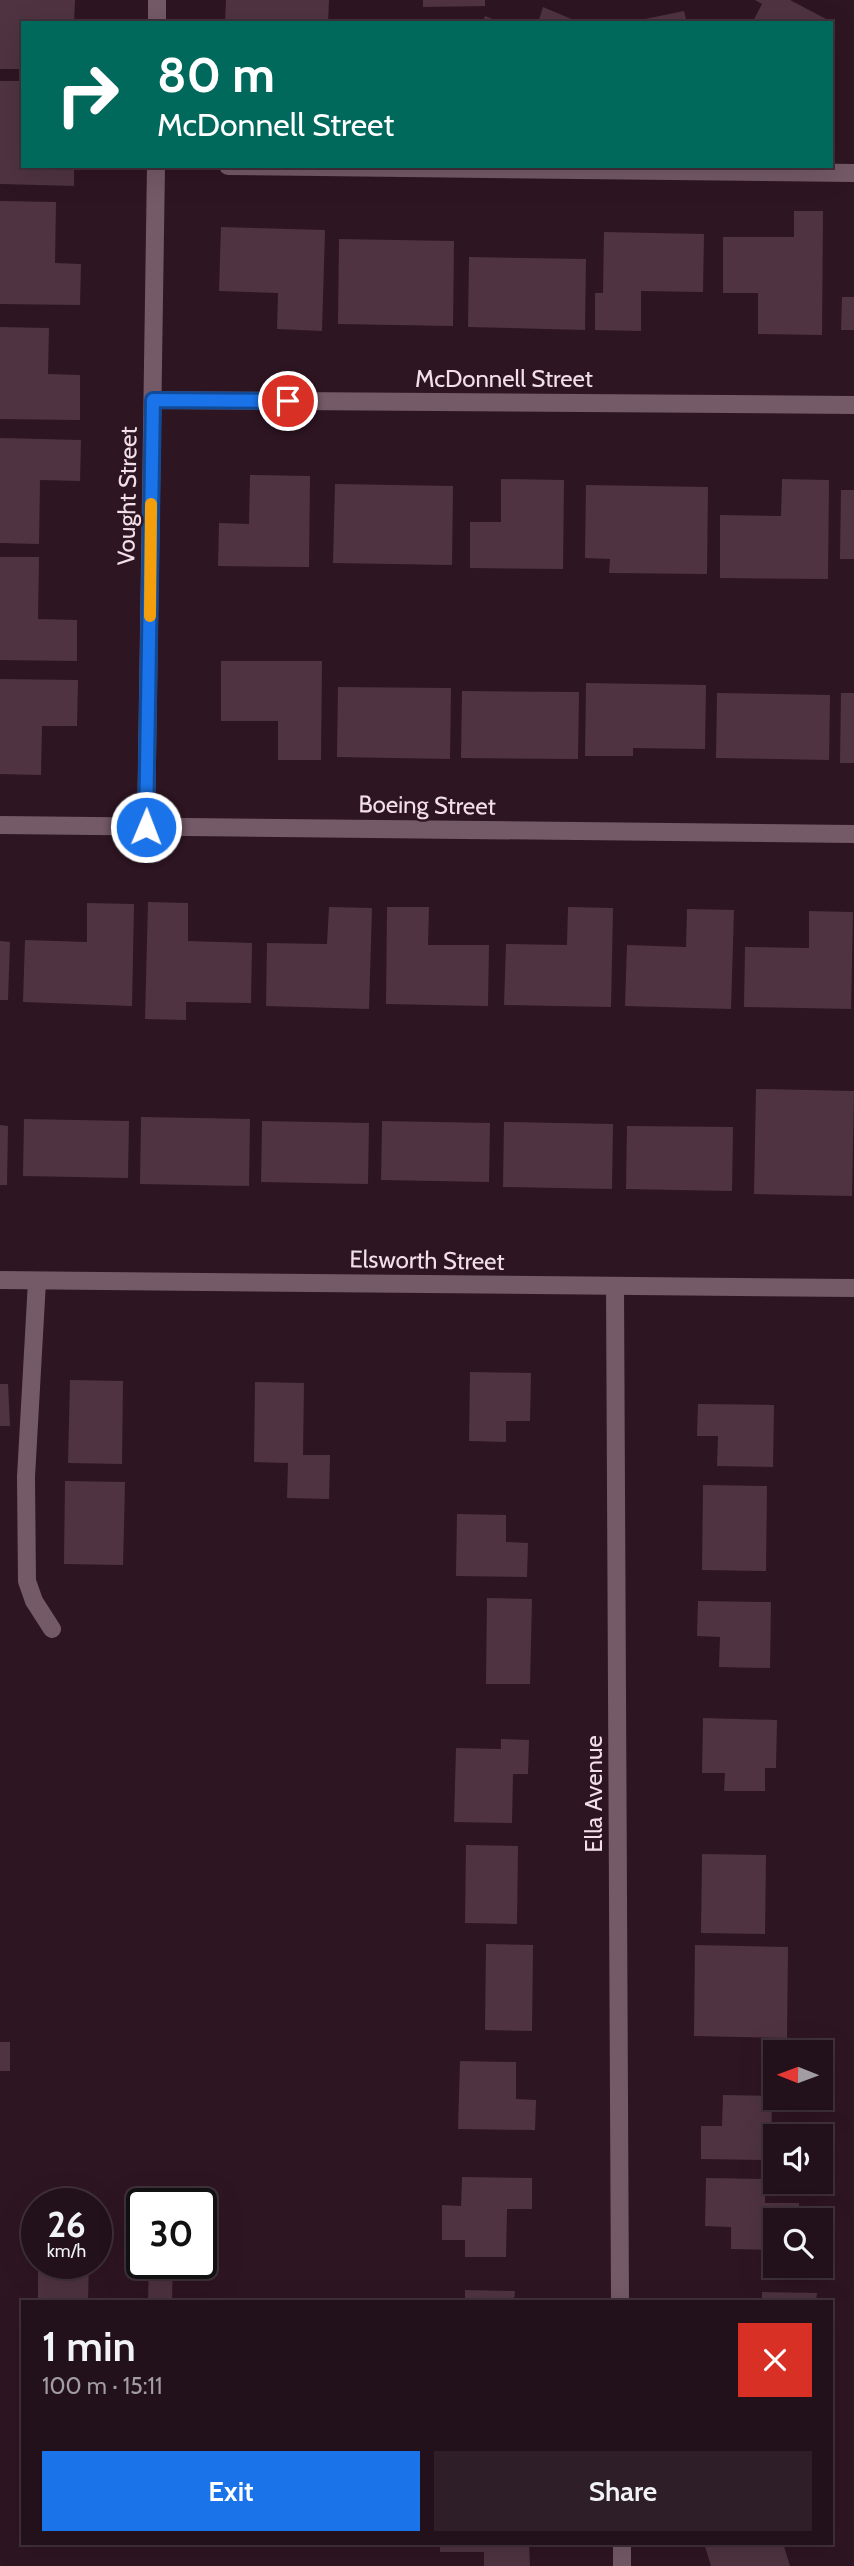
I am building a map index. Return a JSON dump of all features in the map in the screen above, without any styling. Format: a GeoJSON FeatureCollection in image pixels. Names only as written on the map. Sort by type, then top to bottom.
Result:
{"type":"FeatureCollection","features":[{"type":"Feature","properties":{"kind":"street"},"geometry":{"type":"LineString","coordinates":[[157,0],[157,21]]}},
{"type":"Feature","properties":{"kind":"street","name":"Vought Street"},"geometry":{"type":"LineString","coordinates":[[146,827],[156,168]]}},
{"type":"Feature","properties":{"kind":"street"},"geometry":{"type":"LineString","coordinates":[[407,168],[854,173]]}},
{"type":"Feature","properties":{"kind":"street","name":"McDonnell Street"},"geometry":{"type":"LineString","coordinates":[[153,400],[854,405]]}},
{"type":"Feature","properties":{"kind":"street","name":"Boeing Street"},"geometry":{"type":"LineString","coordinates":[[0,825],[854,834]]}},
{"type":"Feature","properties":{"kind":"street","name":"Elsworth Street"},"geometry":{"type":"LineString","coordinates":[[0,1280],[854,1288]]}},
{"type":"Feature","properties":{"kind":"street"},"geometry":{"type":"LineString","coordinates":[[37,1281],[26,1477],[27,1581],[34,1601],[52,1629]]}},
{"type":"Feature","properties":{"kind":"street","name":"Ella Avenue"},"geometry":{"type":"LineString","coordinates":[[615,1286],[620,2300]]}},
{"type":"Feature","properties":{"kind":"street"},"geometry":{"type":"LineString","coordinates":[[622,2545],[622,2566]]}},
{"type":"Feature","properties":{"kind":"building"},"geometry":{"type":"Polygon","coordinates":[[[0,0],[75,0],[74,21],[21,21],[21,69],[0,69],[0,0]]]}},
{"type":"Feature","properties":{"kind":"building"},"geometry":{"type":"Polygon","coordinates":[[[226,0],[329,0],[328,21],[225,21],[226,0]]]}},
{"type":"Feature","properties":{"kind":"building"},"geometry":{"type":"Polygon","coordinates":[[[423,0],[485,0],[485,6],[423,7],[423,0]]]}},
{"type":"Feature","properties":{"kind":"building"},"geometry":{"type":"Polygon","coordinates":[[[755,0],[790,0],[828,20],[753,21],[762,4],[755,0]]]}},
{"type":"Feature","properties":{"kind":"building"},"geometry":{"type":"Polygon","coordinates":[[[543,7],[576,21],[539,21],[543,7]]]}},
{"type":"Feature","properties":{"kind":"building"},"geometry":{"type":"Polygon","coordinates":[[[684,11],[686,21],[646,21],[684,11]]]}},
{"type":"Feature","properties":{"kind":"building"},"geometry":{"type":"Polygon","coordinates":[[[485,16],[498,21],[483,21],[485,16]]]}},
{"type":"Feature","properties":{"kind":"building"},"geometry":{"type":"Polygon","coordinates":[[[0,81],[21,81],[21,168],[74,168],[74,186],[0,184],[0,81]]]}},
{"type":"Feature","properties":{"kind":"building"},"geometry":{"type":"Polygon","coordinates":[[[0,201],[56,202],[55,263],[81,264],[80,305],[0,304],[0,201]]]}},
{"type":"Feature","properties":{"kind":"building"},"geometry":{"type":"Polygon","coordinates":[[[794,211],[823,211],[822,335],[758,334],[758,293],[723,293],[723,237],[794,237],[794,211]]]}},
{"type":"Feature","properties":{"kind":"building"},"geometry":{"type":"Polygon","coordinates":[[[221,227],[325,230],[322,331],[277,329],[278,293],[219,291],[221,227]]]}},
{"type":"Feature","properties":{"kind":"building"},"geometry":{"type":"Polygon","coordinates":[[[604,232],[704,234],[703,292],[641,291],[641,331],[595,330],[595,293],[603,293],[604,232]]]}},
{"type":"Feature","properties":{"kind":"building"},"geometry":{"type":"Polygon","coordinates":[[[339,239],[454,241],[453,326],[338,324],[339,239]]]}},
{"type":"Feature","properties":{"kind":"building"},"geometry":{"type":"Polygon","coordinates":[[[469,257],[586,259],[585,330],[468,327],[469,257]]]}},
{"type":"Feature","properties":{"kind":"building"},"geometry":{"type":"Polygon","coordinates":[[[842,297],[854,297],[854,330],[841,330],[842,297]]]}},
{"type":"Feature","properties":{"kind":"building"},"geometry":{"type":"Polygon","coordinates":[[[0,327],[49,328],[48,374],[80,375],[80,420],[0,419],[0,327]]]}},
{"type":"Feature","properties":{"kind":"building"},"geometry":{"type":"Polygon","coordinates":[[[0,438],[81,440],[80,481],[40,480],[39,544],[0,543],[0,438]]]}},
{"type":"Feature","properties":{"kind":"building"},"geometry":{"type":"Polygon","coordinates":[[[250,475],[310,476],[309,567],[218,566],[219,523],[249,524],[250,475]]]}},
{"type":"Feature","properties":{"kind":"building"},"geometry":{"type":"Polygon","coordinates":[[[501,479],[564,480],[563,569],[470,568],[470,522],[501,522],[501,479]]]}},
{"type":"Feature","properties":{"kind":"building"},"geometry":{"type":"Polygon","coordinates":[[[782,479],[829,480],[828,579],[720,578],[720,515],[781,516],[782,479]]]}},
{"type":"Feature","properties":{"kind":"building"},"geometry":{"type":"Polygon","coordinates":[[[335,484],[453,486],[452,565],[333,563],[335,484]]]}},
{"type":"Feature","properties":{"kind":"building"},"geometry":{"type":"Polygon","coordinates":[[[586,485],[708,487],[707,574],[609,573],[610,559],[585,558],[586,485]]]}},
{"type":"Feature","properties":{"kind":"building"},"geometry":{"type":"Polygon","coordinates":[[[841,490],[854,490],[854,559],[840,559],[841,490]]]}},
{"type":"Feature","properties":{"kind":"building"},"geometry":{"type":"Polygon","coordinates":[[[0,557],[39,557],[38,619],[77,620],[77,661],[0,660],[0,557]]]}},
{"type":"Feature","properties":{"kind":"building"},"geometry":{"type":"Polygon","coordinates":[[[221,661],[322,661],[321,760],[278,760],[278,721],[221,721],[221,661]]]}},
{"type":"Feature","properties":{"kind":"building"},"geometry":{"type":"Polygon","coordinates":[[[0,679],[78,680],[77,726],[42,726],[41,775],[0,774],[0,679]]]}},
{"type":"Feature","properties":{"kind":"building"},"geometry":{"type":"Polygon","coordinates":[[[586,683],[706,685],[705,749],[633,748],[633,756],[585,756],[586,683]]]}},
{"type":"Feature","properties":{"kind":"building"},"geometry":{"type":"Polygon","coordinates":[[[338,687],[451,688],[450,759],[337,757],[338,687]]]}},
{"type":"Feature","properties":{"kind":"building"},"geometry":{"type":"Polygon","coordinates":[[[462,691],[579,692],[578,759],[461,758],[462,691]]]}},
{"type":"Feature","properties":{"kind":"building"},"geometry":{"type":"Polygon","coordinates":[[[717,693],[830,695],[829,760],[716,758],[717,693]]]}},
{"type":"Feature","properties":{"kind":"building"},"geometry":{"type":"Polygon","coordinates":[[[841,693],[854,693],[854,763],[840,763],[841,693]]]}},
{"type":"Feature","properties":{"kind":"building"},"geometry":{"type":"Polygon","coordinates":[[[148,902],[188,903],[188,941],[252,943],[251,1003],[186,1002],[186,1020],[145,1019],[148,902]]]}},
{"type":"Feature","properties":{"kind":"building"},"geometry":{"type":"Polygon","coordinates":[[[87,903],[134,904],[132,1006],[23,1002],[25,940],[87,942],[87,903]]]}},
{"type":"Feature","properties":{"kind":"building"},"geometry":{"type":"Polygon","coordinates":[[[329,907],[372,908],[369,1009],[266,1006],[267,943],[327,944],[329,907]]]}},
{"type":"Feature","properties":{"kind":"building"},"geometry":{"type":"Polygon","coordinates":[[[387,907],[429,907],[428,945],[489,945],[488,1006],[386,1004],[387,907]]]}},
{"type":"Feature","properties":{"kind":"building"},"geometry":{"type":"Polygon","coordinates":[[[568,907],[613,908],[611,1007],[504,1005],[506,944],[567,945],[568,907]]]}},
{"type":"Feature","properties":{"kind":"building"},"geometry":{"type":"Polygon","coordinates":[[[687,909],[734,910],[731,1009],[625,1006],[627,945],[686,947],[687,909]]]}},
{"type":"Feature","properties":{"kind":"building"},"geometry":{"type":"Polygon","coordinates":[[[809,911],[853,912],[851,1009],[744,1007],[745,947],[809,948],[809,911]]]}},
{"type":"Feature","properties":{"kind":"building"},"geometry":{"type":"Polygon","coordinates":[[[0,941],[10,942],[8,1000],[0,1000],[0,941]]]}},
{"type":"Feature","properties":{"kind":"building"},"geometry":{"type":"Polygon","coordinates":[[[756,1089],[854,1091],[852,1196],[754,1194],[756,1089]]]}},
{"type":"Feature","properties":{"kind":"building"},"geometry":{"type":"Polygon","coordinates":[[[141,1117],[250,1119],[249,1186],[140,1184],[141,1117]]]}},
{"type":"Feature","properties":{"kind":"building"},"geometry":{"type":"Polygon","coordinates":[[[24,1119],[129,1121],[128,1178],[23,1176],[24,1119]]]}},
{"type":"Feature","properties":{"kind":"building"},"geometry":{"type":"Polygon","coordinates":[[[262,1121],[369,1123],[368,1184],[261,1182],[262,1121]]]}},
{"type":"Feature","properties":{"kind":"building"},"geometry":{"type":"Polygon","coordinates":[[[382,1121],[490,1123],[489,1182],[381,1180],[382,1121]]]}},
{"type":"Feature","properties":{"kind":"building"},"geometry":{"type":"Polygon","coordinates":[[[504,1122],[613,1124],[612,1189],[503,1187],[504,1122]]]}},
{"type":"Feature","properties":{"kind":"building"},"geometry":{"type":"Polygon","coordinates":[[[0,1125],[8,1126],[7,1185],[0,1185],[0,1125]]]}},
{"type":"Feature","properties":{"kind":"building"},"geometry":{"type":"Polygon","coordinates":[[[627,1126],[733,1127],[732,1191],[626,1189],[627,1126]]]}},
{"type":"Feature","properties":{"kind":"building"},"geometry":{"type":"Polygon","coordinates":[[[470,1372],[531,1373],[530,1421],[506,1421],[506,1442],[469,1441],[470,1372]]]}},
{"type":"Feature","properties":{"kind":"building"},"geometry":{"type":"Polygon","coordinates":[[[70,1380],[123,1381],[122,1464],[68,1463],[70,1380]]]}},
{"type":"Feature","properties":{"kind":"building"},"geometry":{"type":"Polygon","coordinates":[[[255,1382],[304,1383],[303,1455],[330,1455],[329,1499],[287,1498],[288,1463],[254,1462],[255,1382]]]}},
{"type":"Feature","properties":{"kind":"building"},"geometry":{"type":"Polygon","coordinates":[[[0,1384],[8,1384],[10,1426],[0,1426],[0,1384]]]}},
{"type":"Feature","properties":{"kind":"building"},"geometry":{"type":"Polygon","coordinates":[[[698,1404],[774,1405],[773,1467],[717,1466],[718,1436],[697,1436],[698,1404]]]}},
{"type":"Feature","properties":{"kind":"building"},"geometry":{"type":"Polygon","coordinates":[[[65,1481],[125,1482],[123,1565],[64,1564],[65,1481]]]}},
{"type":"Feature","properties":{"kind":"building"},"geometry":{"type":"Polygon","coordinates":[[[703,1485],[767,1486],[766,1571],[702,1570],[703,1485]]]}},
{"type":"Feature","properties":{"kind":"building"},"geometry":{"type":"Polygon","coordinates":[[[457,1514],[506,1515],[506,1542],[528,1543],[527,1577],[456,1576],[457,1514]]]}},
{"type":"Feature","properties":{"kind":"building"},"geometry":{"type":"Polygon","coordinates":[[[487,1598],[532,1599],[530,1684],[486,1684],[487,1598]]]}},
{"type":"Feature","properties":{"kind":"building"},"geometry":{"type":"Polygon","coordinates":[[[698,1601],[771,1602],[770,1668],[719,1667],[720,1637],[697,1636],[698,1601]]]}},
{"type":"Feature","properties":{"kind":"building"},"geometry":{"type":"Polygon","coordinates":[[[703,1718],[777,1720],[776,1768],[765,1768],[765,1791],[724,1791],[725,1773],[702,1773],[703,1718]]]}},
{"type":"Feature","properties":{"kind":"building"},"geometry":{"type":"Polygon","coordinates":[[[501,1739],[529,1740],[528,1774],[513,1774],[512,1823],[454,1822],[456,1748],[501,1749],[501,1739]]]}},
{"type":"Feature","properties":{"kind":"building"},"geometry":{"type":"Polygon","coordinates":[[[466,1845],[518,1846],[517,1924],[465,1923],[466,1845]]]}},
{"type":"Feature","properties":{"kind":"building"},"geometry":{"type":"Polygon","coordinates":[[[702,1854],[766,1855],[765,1934],[701,1933],[702,1854]]]}},
{"type":"Feature","properties":{"kind":"building"},"geometry":{"type":"Polygon","coordinates":[[[486,1944],[533,1945],[532,2031],[485,2030],[486,1944]]]}},
{"type":"Feature","properties":{"kind":"building"},"geometry":{"type":"Polygon","coordinates":[[[695,1945],[788,1947],[787,2038],[694,2036],[695,1945]]]}},
{"type":"Feature","properties":{"kind":"building"},"geometry":{"type":"Polygon","coordinates":[[[0,2042],[10,2042],[10,2071],[0,2071],[0,2042]]]}},
{"type":"Feature","properties":{"kind":"building"},"geometry":{"type":"Polygon","coordinates":[[[460,2061],[516,2062],[516,2099],[536,2100],[535,2130],[458,2129],[460,2061]]]}},
{"type":"Feature","properties":{"kind":"building"},"geometry":{"type":"Polygon","coordinates":[[[723,2095],[763,2096],[763,2110],[772,2110],[772,2124],[763,2124],[763,2160],[701,2159],[701,2126],[722,2126],[723,2095]]]}},
{"type":"Feature","properties":{"kind":"building"},"geometry":{"type":"Polygon","coordinates":[[[462,2177],[532,2178],[532,2209],[507,2209],[506,2257],[465,2257],[465,2240],[442,2240],[442,2205],[461,2206],[462,2177]]]}},
{"type":"Feature","properties":{"kind":"building"},"geometry":{"type":"Polygon","coordinates":[[[706,2178],[763,2179],[765,2203],[799,2203],[799,2208],[763,2208],[763,2250],[731,2249],[731,2227],[705,2226],[706,2178]]]}},
{"type":"Feature","properties":{"kind":"building"},"geometry":{"type":"Polygon","coordinates":[[[38,2279],[89,2279],[88,2300],[38,2300],[38,2279]]]}},
{"type":"Feature","properties":{"kind":"building"},"geometry":{"type":"Polygon","coordinates":[[[149,2279],[173,2279],[172,2300],[148,2300],[149,2279]]]}},
{"type":"Feature","properties":{"kind":"building"},"geometry":{"type":"Polygon","coordinates":[[[465,2290],[515,2291],[514,2300],[465,2300],[465,2290]]]}},
{"type":"Feature","properties":{"kind":"building"},"geometry":{"type":"Polygon","coordinates":[[[762,2292],[817,2293],[816,2300],[762,2300],[762,2292]]]}},
{"type":"Feature","properties":{"kind":"building"},"geometry":{"type":"Polygon","coordinates":[[[440,2545],[529,2545],[530,2566],[484,2566],[484,2552],[440,2552],[440,2545]]]}},
{"type":"Feature","properties":{"kind":"building"},"geometry":{"type":"Polygon","coordinates":[[[705,2545],[784,2545],[790,2566],[711,2566],[705,2545]]]}},
{"type":"Feature","properties":{"kind":"slow traffic"},"geometry":{"type":"LineString","coordinates":[[150,616],[151,504]]}},
{"type":"Feature","properties":{"kind":"route"},"geometry":{"type":"LineString","coordinates":[[146,827],[153,400],[288,401]]}}]}
